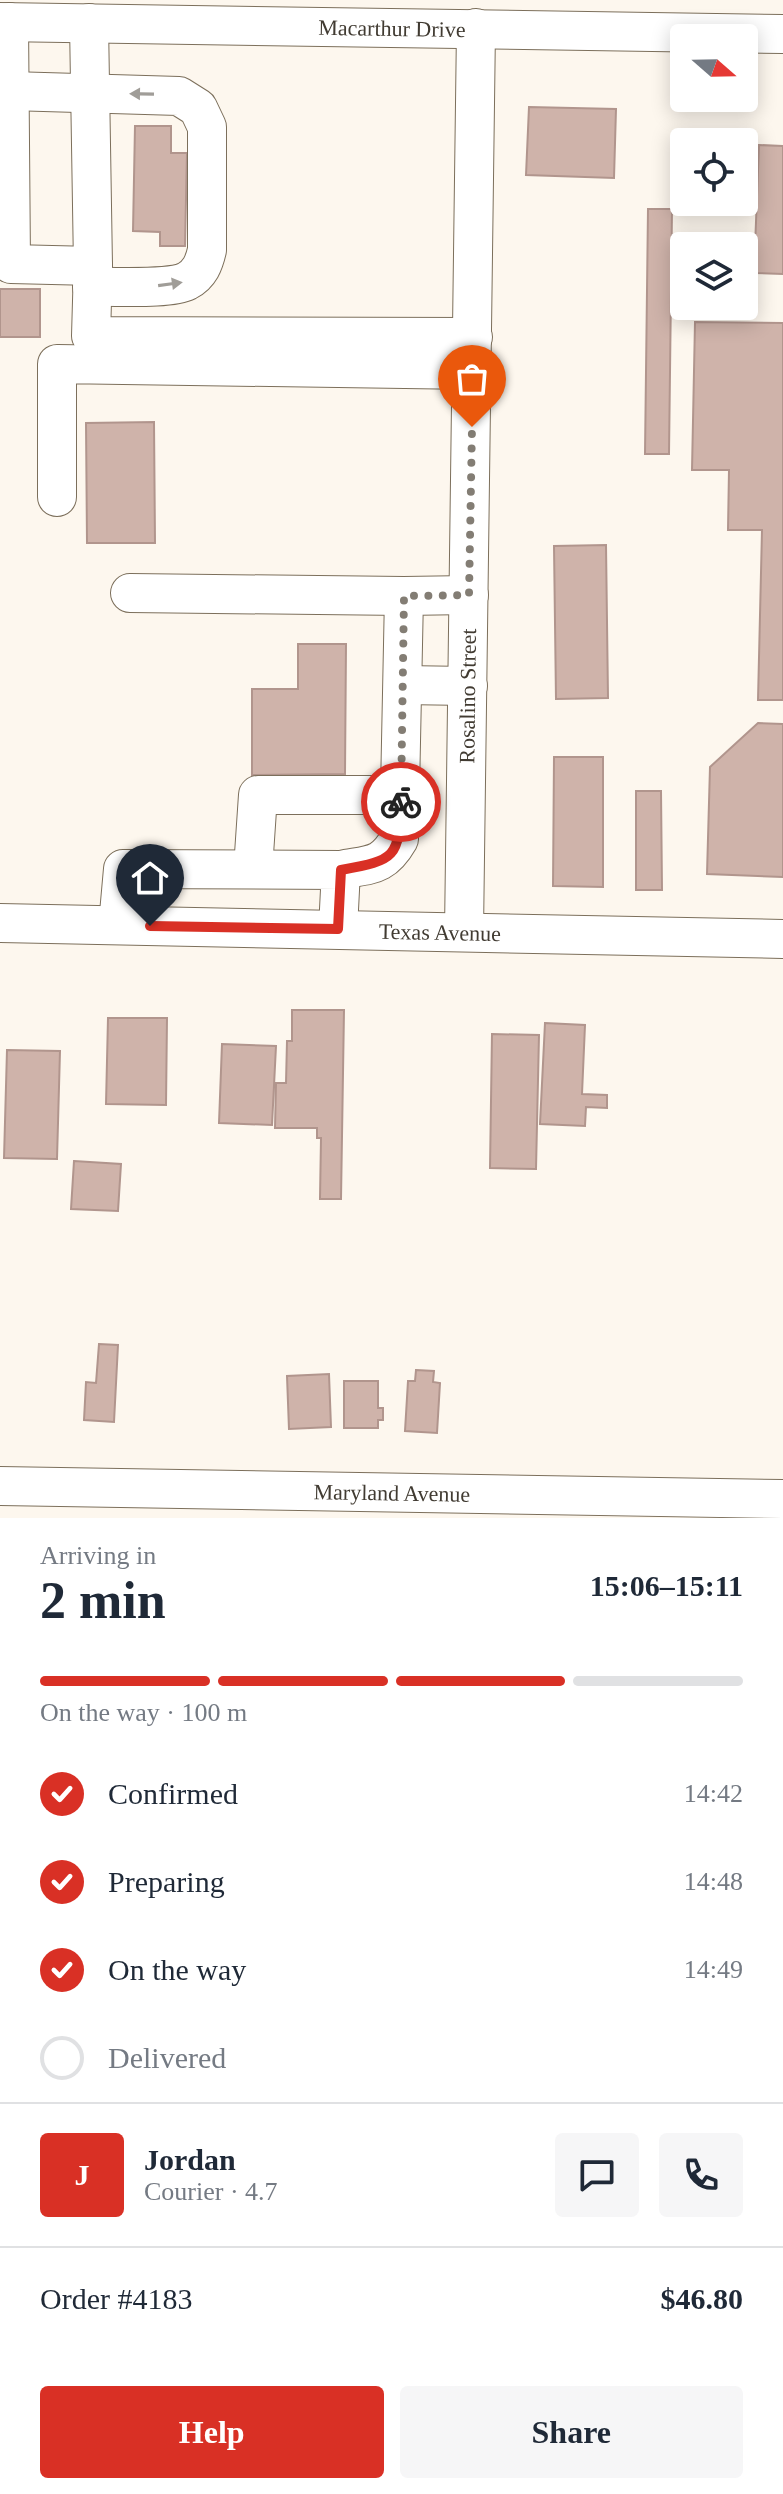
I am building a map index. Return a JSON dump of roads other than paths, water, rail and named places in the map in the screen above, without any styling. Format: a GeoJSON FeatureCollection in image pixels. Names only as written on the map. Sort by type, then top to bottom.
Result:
{"type":"FeatureCollection","features":[{"type":"Feature","properties":{"kind":"street","name":"Macarthur Drive"},"geometry":{"type":"LineString","coordinates":[[4,22],[783,34]]}},
{"type":"Feature","properties":{"kind":"street"},"geometry":{"type":"LineString","coordinates":[[4,22],[10,91],[11,264],[171,285],[189,281],[204,266],[207,250],[207,127],[198,108],[179,96],[10,91]]}},
{"type":"Feature","properties":{"kind":"street"},"geometry":{"type":"LineString","coordinates":[[89,23],[91,336],[473,354]]}},
{"type":"Feature","properties":{"kind":"street","name":"Rosalino Street"},"geometry":{"type":"LineString","coordinates":[[464,932],[476,28]]}},
{"type":"Feature","properties":{"kind":"street"},"geometry":{"type":"LineString","coordinates":[[57,497],[57,364],[473,354]]}},
{"type":"Feature","properties":{"kind":"street"},"geometry":{"type":"LineString","coordinates":[[130,593],[469,595]]}},
{"type":"Feature","properties":{"kind":"street"},"geometry":{"type":"LineString","coordinates":[[118,925],[123,869],[341,870],[379,863],[390,855],[399,839],[404,596]]}},
{"type":"Feature","properties":{"kind":"street"},"geometry":{"type":"LineString","coordinates":[[403,685],[468,686]]}},
{"type":"Feature","properties":{"kind":"street"},"geometry":{"type":"LineString","coordinates":[[253,869],[258,795],[401,795]]}},
{"type":"Feature","properties":{"kind":"street"},"geometry":{"type":"LineString","coordinates":[[338,929],[341,870]]}},
{"type":"Feature","properties":{"kind":"street","name":"Texas Avenue"},"geometry":{"type":"LineString","coordinates":[[0,923],[783,939]]}},
{"type":"Feature","properties":{"kind":"street","name":"Maryland Avenue"},"geometry":{"type":"LineString","coordinates":[[0,1486],[331,1505],[763,1505]]}}]}
